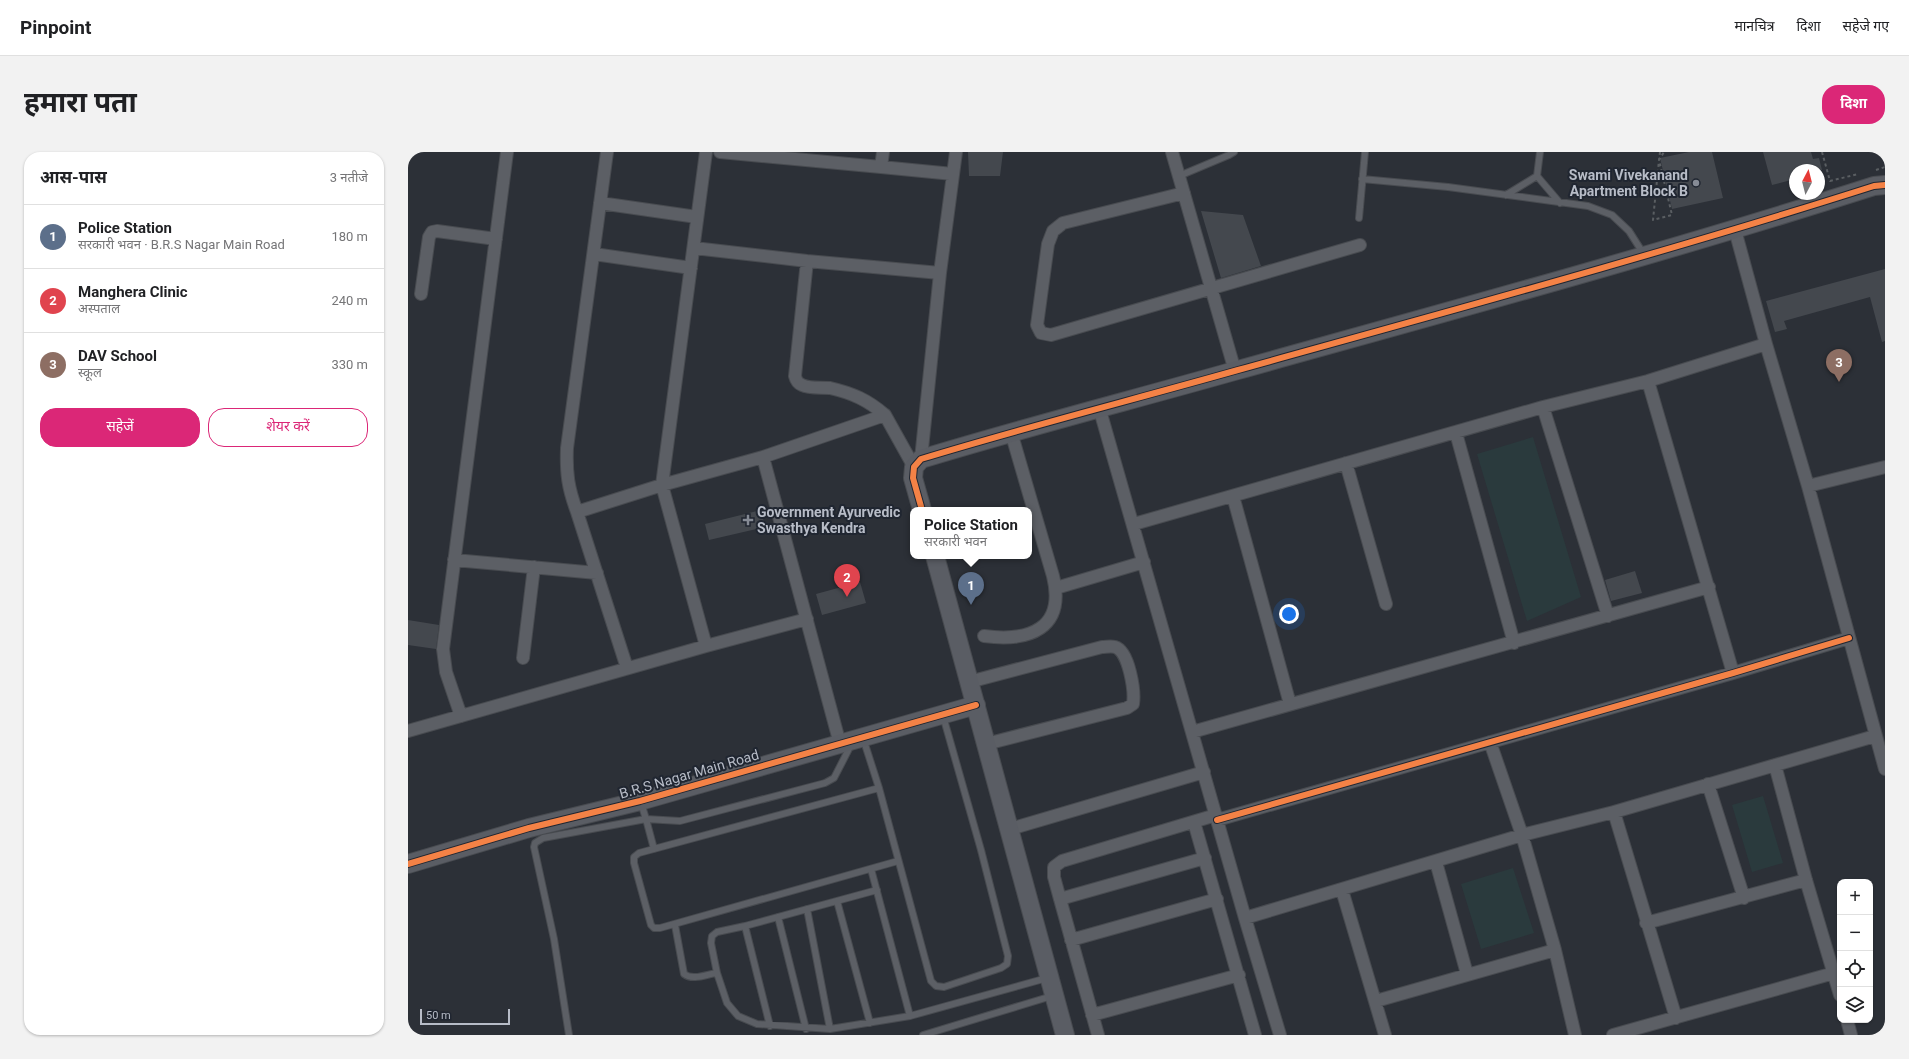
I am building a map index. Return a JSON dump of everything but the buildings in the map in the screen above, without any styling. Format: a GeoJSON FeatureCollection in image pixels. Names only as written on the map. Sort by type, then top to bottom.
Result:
{"type":"FeatureCollection","features":[{"type":"Feature","properties":{"kind":"street"},"geometry":{"type":"LineString","coordinates":[[461,716],[446,672],[443,649],[507,152]]}},
{"type":"Feature","properties":{"kind":"street"},"geometry":{"type":"LineString","coordinates":[[607,152],[567,448],[566,471],[569,490],[627,668]]}},
{"type":"Feature","properties":{"kind":"street"},"geometry":{"type":"LineString","coordinates":[[706,152],[662,485],[706,646]]}},
{"type":"Feature","properties":{"kind":"street"},"geometry":{"type":"LineString","coordinates":[[720,152],[953,174]]}},
{"type":"Feature","properties":{"kind":"street"},"geometry":{"type":"LineString","coordinates":[[881,167],[883,152]]}},
{"type":"Feature","properties":{"kind":"street"},"geometry":{"type":"LineString","coordinates":[[921,507],[914,478],[918,463],[940,273],[956,152]]}},
{"type":"Feature","properties":{"kind":"street"},"geometry":{"type":"LineString","coordinates":[[1172,152],[1235,371]]}},
{"type":"Feature","properties":{"kind":"street"},"geometry":{"type":"LineString","coordinates":[[918,463],[1011,432],[1235,371],[1644,256],[1735,230],[1874,186],[1885,185]]}},
{"type":"Feature","properties":{"kind":"street"},"geometry":{"type":"LineString","coordinates":[[1184,193],[1063,223],[1053,231],[1048,244],[1037,325],[1041,333],[1051,335],[1360,245]]}},
{"type":"Feature","properties":{"kind":"street"},"geometry":{"type":"LineString","coordinates":[[600,203],[697,217]]}},
{"type":"Feature","properties":{"kind":"street"},"geometry":{"type":"LineString","coordinates":[[1735,230],[1766,344],[1808,486],[1885,769]]}},
{"type":"Feature","properties":{"kind":"street"},"geometry":{"type":"LineString","coordinates":[[421,294],[429,237],[432,232],[437,231],[496,239]]}},
{"type":"Feature","properties":{"kind":"street"},"geometry":{"type":"LineString","coordinates":[[694,248],[807,261],[940,273]]}},
{"type":"Feature","properties":{"kind":"street"},"geometry":{"type":"LineString","coordinates":[[594,254],[691,268]]}},
{"type":"Feature","properties":{"kind":"street"},"geometry":{"type":"LineString","coordinates":[[807,261],[796,368],[797,382],[803,386],[829,388],[850,393],[869,401],[885,415],[918,463]]}},
{"type":"Feature","properties":{"kind":"street"},"geometry":{"type":"LineString","coordinates":[[1134,524],[1543,407],[1648,381],[1766,344]]}},
{"type":"Feature","properties":{"kind":"street"},"geometry":{"type":"LineString","coordinates":[[1648,381],[1733,673]]}},
{"type":"Feature","properties":{"kind":"street"},"geometry":{"type":"LineString","coordinates":[[1099,407],[1134,524],[1245,918],[1280,1035]]}},
{"type":"Feature","properties":{"kind":"street"},"geometry":{"type":"LineString","coordinates":[[1543,407],[1608,616]]}},
{"type":"Feature","properties":{"kind":"street"},"geometry":{"type":"LineString","coordinates":[[577,512],[662,485],[763,457],[885,415]]}},
{"type":"Feature","properties":{"kind":"street"},"geometry":{"type":"LineString","coordinates":[[984,636],[1004,638],[1021,637],[1039,628],[1051,618],[1056,602],[1056,588],[1011,432]]}},
{"type":"Feature","properties":{"kind":"street"},"geometry":{"type":"LineString","coordinates":[[1456,433],[1514,643]]}},
{"type":"Feature","properties":{"kind":"street"},"geometry":{"type":"LineString","coordinates":[[763,457],[807,619],[852,740]]}},
{"type":"Feature","properties":{"kind":"street"},"geometry":{"type":"LineString","coordinates":[[1346,463],[1386,604]]}},
{"type":"Feature","properties":{"kind":"street"},"geometry":{"type":"LineString","coordinates":[[1808,486],[1885,467]]}},
{"type":"Feature","properties":{"kind":"street"},"geometry":{"type":"LineString","coordinates":[[1233,496],[1290,704]]}},
{"type":"Feature","properties":{"kind":"street"},"geometry":{"type":"LineString","coordinates":[[936,559],[1056,995],[1065,1035]]}},
{"type":"Feature","properties":{"kind":"street"},"geometry":{"type":"LineString","coordinates":[[454,560],[596,573]]}},
{"type":"Feature","properties":{"kind":"street"},"geometry":{"type":"LineString","coordinates":[[1056,588],[1144,562]]}},
{"type":"Feature","properties":{"kind":"street"},"geometry":{"type":"LineString","coordinates":[[522,658],[534,567]]}},
{"type":"Feature","properties":{"kind":"street"},"geometry":{"type":"LineString","coordinates":[[1192,732],[1514,643],[1709,587]]}},
{"type":"Feature","properties":{"kind":"street"},"geometry":{"type":"LineString","coordinates":[[408,731],[627,668],[807,619]]}},
{"type":"Feature","properties":{"kind":"street"},"geometry":{"type":"LineString","coordinates":[[1098,1035],[1054,877],[1054,867],[1062,861],[1194,822],[1217,818],[1490,742],[1733,673],[1849,638]]}},
{"type":"Feature","properties":{"kind":"street"},"geometry":{"type":"LineString","coordinates":[[969,682],[1102,647],[1115,647],[1123,653],[1128,664],[1134,695],[1133,704],[1127,708],[986,744]]}},
{"type":"Feature","properties":{"kind":"street","name":"B.R.S Nagar Main Road"},"geometry":{"type":"LineString","coordinates":[[408,864],[529,828],[640,801],[942,713],[976,705]]}},
{"type":"Feature","properties":{"kind":"street"},"geometry":{"type":"LineString","coordinates":[[1245,918],[1522,835],[1614,812],[1875,736]]}},
{"type":"Feature","properties":{"kind":"street"},"geometry":{"type":"LineString","coordinates":[[1490,742],[1522,835],[1576,1035]]}},
{"type":"Feature","properties":{"kind":"street"},"geometry":{"type":"LineString","coordinates":[[1775,765],[1806,880],[1838,987]]}},
{"type":"Feature","properties":{"kind":"street"},"geometry":{"type":"LineString","coordinates":[[1010,829],[1204,772]]}},
{"type":"Feature","properties":{"kind":"street"},"geometry":{"type":"LineString","coordinates":[[1708,784],[1744,898]]}},
{"type":"Feature","properties":{"kind":"street"},"geometry":{"type":"LineString","coordinates":[[1614,812],[1646,923],[1676,1018]]}},
{"type":"Feature","properties":{"kind":"street"},"geometry":{"type":"LineString","coordinates":[[1194,822],[1255,1035]]}},
{"type":"Feature","properties":{"kind":"street"},"geometry":{"type":"LineString","coordinates":[[1060,899],[1205,858]]}},
{"type":"Feature","properties":{"kind":"street"},"geometry":{"type":"LineString","coordinates":[[1436,862],[1467,974]]}},
{"type":"Feature","properties":{"kind":"street"},"geometry":{"type":"LineString","coordinates":[[1646,923],[1744,898],[1806,880]]}},
{"type":"Feature","properties":{"kind":"street"},"geometry":{"type":"LineString","coordinates":[[1342,890],[1385,1035]]}},
{"type":"Feature","properties":{"kind":"street"},"geometry":{"type":"LineString","coordinates":[[1071,940],[1217,899]]}},
{"type":"Feature","properties":{"kind":"street"},"geometry":{"type":"LineString","coordinates":[[1376,1001],[1554,950]]}},
{"type":"Feature","properties":{"kind":"street"},"geometry":{"type":"LineString","coordinates":[[1613,1035],[1834,973]]}},
{"type":"Feature","properties":{"kind":"street"},"geometry":{"type":"LineString","coordinates":[[1092,1015],[1239,975]]}},
{"type":"Feature","properties":{"kind":"street"},"geometry":{"type":"LineString","coordinates":[[1848,1023],[1851,1035]]}},
{"type":"Feature","properties":{"kind":"lane"},"geometry":{"type":"LineString","coordinates":[[1179,176],[1229,156],[1234,152]]}},
{"type":"Feature","properties":{"kind":"lane"},"geometry":{"type":"LineString","coordinates":[[1359,218],[1366,152]]}},
{"type":"Feature","properties":{"kind":"lane"},"geometry":{"type":"LineString","coordinates":[[1540,152],[1537,176],[1560,203]]}},
{"type":"Feature","properties":{"kind":"lane"},"geometry":{"type":"LineString","coordinates":[[1506,195],[1537,176]]}},
{"type":"Feature","properties":{"kind":"lane"},"geometry":{"type":"LineString","coordinates":[[1362,179],[1588,206],[1612,215],[1629,231],[1644,256]]}},
{"type":"Feature","properties":{"kind":"lane"},"geometry":{"type":"LineString","coordinates":[[852,740],[879,788],[931,981],[936,986],[944,987],[1001,968],[1007,964],[1008,956],[981,850],[942,713]]}},
{"type":"Feature","properties":{"kind":"lane"},"geometry":{"type":"LineString","coordinates":[[568,1035],[554,939],[534,847],[535,843],[543,838],[646,819],[680,821],[825,783],[834,778],[840,769],[852,740]]}},
{"type":"Feature","properties":{"kind":"lane"},"geometry":{"type":"LineString","coordinates":[[879,788],[639,853],[634,857],[634,863],[651,925],[654,928],[660,928],[898,861]]}},
{"type":"Feature","properties":{"kind":"lane"},"geometry":{"type":"LineString","coordinates":[[640,801],[654,849]]}},
{"type":"Feature","properties":{"kind":"lane"},"geometry":{"type":"LineString","coordinates":[[871,869],[910,1016]]}},
{"type":"Feature","properties":{"kind":"lane"},"geometry":{"type":"LineString","coordinates":[[877,890],[745,926],[716,932],[712,936],[711,943],[717,972],[727,1003],[738,1016],[757,1024],[806,1029],[830,1029],[910,1016],[1050,976]]}},
{"type":"Feature","properties":{"kind":"lane"},"geometry":{"type":"LineString","coordinates":[[837,901],[870,1023]]}},
{"type":"Feature","properties":{"kind":"lane"},"geometry":{"type":"LineString","coordinates":[[806,909],[830,1029]]}},
{"type":"Feature","properties":{"kind":"lane"},"geometry":{"type":"LineString","coordinates":[[778,917],[806,1029]]}},
{"type":"Feature","properties":{"kind":"lane"},"geometry":{"type":"LineString","coordinates":[[675,925],[684,974],[688,977],[693,977],[717,972]]}},
{"type":"Feature","properties":{"kind":"lane"},"geometry":{"type":"LineString","coordinates":[[745,926],[770,1026]]}},
{"type":"Feature","properties":{"kind":"lane"},"geometry":{"type":"LineString","coordinates":[[923,1035],[1056,995]]}},
{"type":"Feature","properties":{"kind":"path"},"geometry":{"type":"LineString","coordinates":[[1660,152],[1659,160],[1653,220],[1672,215],[1659,160],[1664,152]]}},
{"type":"Feature","properties":{"kind":"path"},"geometry":{"type":"LineString","coordinates":[[1822,152],[1830,181],[1864,172]]}},
{"type":"Feature","properties":{"kind":"path"},"geometry":{"type":"LineString","coordinates":[[1871,171],[1885,167]]}},
{"type":"Feature","properties":{"kind":"shaded area"},"geometry":{"type":"Polygon","coordinates":[[[1533,437],[1581,597],[1527,621],[1477,454],[1533,437]]]}},
{"type":"Feature","properties":{"kind":"shaded area"},"geometry":{"type":"Polygon","coordinates":[[[1763,796],[1783,863],[1752,872],[1732,805],[1763,796]]]}},
{"type":"Feature","properties":{"kind":"shaded area"},"geometry":{"type":"Polygon","coordinates":[[[1513,868],[1534,933],[1481,949],[1461,884],[1513,868]]]}},
{"type":"Feature","properties":{"kind":"cycle path"},"geometry":{"type":"LineString","coordinates":[[921,507],[913,478],[914,467],[921,459],[1557,281],[1716,235],[1874,186],[1885,185]]}},
{"type":"Feature","properties":{"kind":"cycle path"},"geometry":{"type":"LineString","coordinates":[[1217,820],[1733,673],[1849,638]]}},
{"type":"Feature","properties":{"kind":"cycle path"},"geometry":{"type":"LineString","coordinates":[[408,864],[529,828],[640,801],[976,705]]}},
{"type":"Feature","properties":{"kind":"place","name":"Swami Vivekanand Apartment Block B"},"geometry":{"type":"Point","coordinates":[1696,183]}},
{"type":"Feature","properties":{"kind":"place","name":"DAV School"},"geometry":{"type":"Point","coordinates":[1839,382]}},
{"type":"Feature","properties":{"kind":"place","name":"Government Ayurvedic Swasthya Kendra"},"geometry":{"type":"Point","coordinates":[748,520]}},
{"type":"Feature","properties":{"kind":"place","name":"Manghera Clinic"},"geometry":{"type":"Point","coordinates":[847,597]}},
{"type":"Feature","properties":{"kind":"place","name":"Police Station"},"geometry":{"type":"Point","coordinates":[971,605]}}]}
